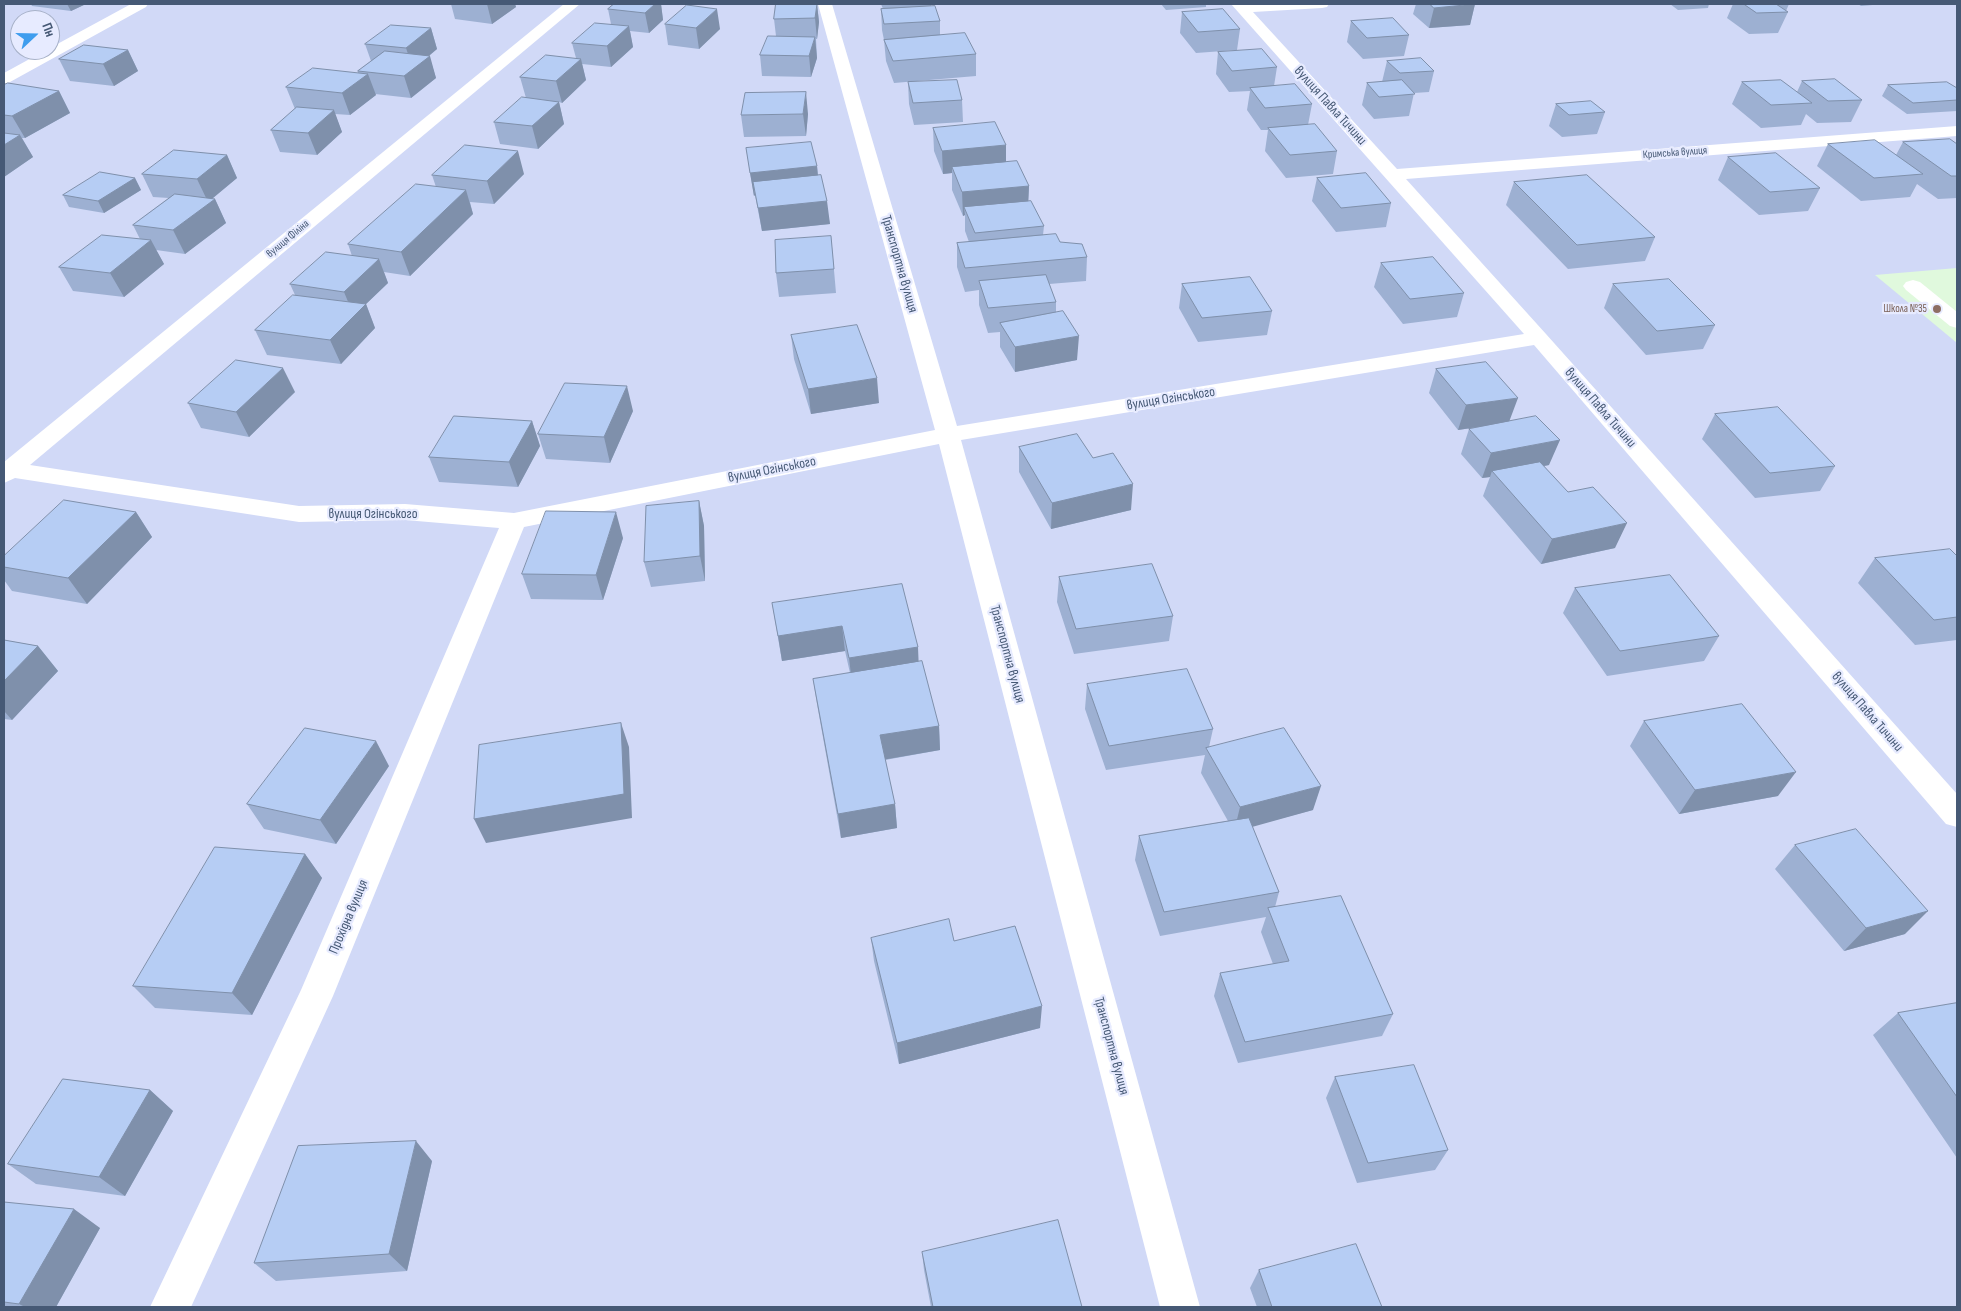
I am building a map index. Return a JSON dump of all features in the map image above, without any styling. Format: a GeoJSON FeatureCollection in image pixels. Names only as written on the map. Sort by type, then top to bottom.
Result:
{"type":"FeatureCollection","features":[{"type":"Feature","properties":{"kind":"street"},"geometry":{"type":"LineString","coordinates":[[4,79],[141,4]]}},
{"type":"Feature","properties":{"kind":"street","name":"вулиця Філіна"},"geometry":{"type":"LineString","coordinates":[[6,471],[572,4]]}},
{"type":"Feature","properties":{"kind":"street","name":"Транспортна вулиця"},"geometry":{"type":"LineString","coordinates":[[825,4],[948,435],[1180,1307]]}},
{"type":"Feature","properties":{"kind":"street"},"geometry":{"type":"LineString","coordinates":[[1240,6],[1322,4]]}},
{"type":"Feature","properties":{"kind":"street","name":"вулиця Павла Тичини"},"geometry":{"type":"LineString","coordinates":[[1240,6],[1538,338],[1957,815]]}},
{"type":"Feature","properties":{"kind":"street","name":"Кримська вулиця"},"geometry":{"type":"LineString","coordinates":[[1392,175],[1957,131]]}},
{"type":"Feature","properties":{"kind":"street"},"geometry":{"type":"LineString","coordinates":[[1913,286],[1957,322]]}},
{"type":"Feature","properties":{"kind":"street","name":"вулиця Огінського"},"geometry":{"type":"LineString","coordinates":[[6,471],[299,514],[405,512],[514,521],[948,435],[1538,338]]}},
{"type":"Feature","properties":{"kind":"street","name":"Прохідна вулиця"},"geometry":{"type":"LineString","coordinates":[[170,1307],[316,996],[514,521]]}},
{"type":"Feature","properties":{"kind":"shaded area"},"geometry":{"type":"Polygon","coordinates":[[[4,4],[1957,4],[1957,1307],[4,1307],[4,4]]]}},
{"type":"Feature","properties":{"kind":"shaded area","name":"Школа №35"},"geometry":{"type":"Polygon","coordinates":[[[1957,268],[1957,343],[1875,275],[1957,268]]]}},
{"type":"Feature","properties":{"kind":"building"},"geometry":{"type":"Polygon","coordinates":[[[614,4],[655,4],[645,13],[608,9],[614,4]]]}},
{"type":"Feature","properties":{"kind":"building"},"geometry":{"type":"Polygon","coordinates":[[[776,4],[817,4],[815,18],[774,19],[776,4]]]}},
{"type":"Feature","properties":{"kind":"building"},"geometry":{"type":"Polygon","coordinates":[[[1430,4],[1475,4],[1434,8],[1430,4]]]}},
{"type":"Feature","properties":{"kind":"building"},"geometry":{"type":"Polygon","coordinates":[[[1744,4],[1776,4],[1788,12],[1757,13],[1744,4]]]}},
{"type":"Feature","properties":{"kind":"building"},"geometry":{"type":"Polygon","coordinates":[[[687,5],[717,9],[696,28],[665,24],[687,5]]]}},
{"type":"Feature","properties":{"kind":"building"},"geometry":{"type":"Polygon","coordinates":[[[935,6],[940,21],[884,24],[881,9],[935,6]]]}},
{"type":"Feature","properties":{"kind":"building"},"geometry":{"type":"Polygon","coordinates":[[[1223,9],[1240,29],[1198,32],[1182,12],[1223,9]]]}},
{"type":"Feature","properties":{"kind":"building"},"geometry":{"type":"Polygon","coordinates":[[[1393,18],[1409,35],[1367,38],[1351,21],[1393,18]]]}},
{"type":"Feature","properties":{"kind":"building"},"geometry":{"type":"Polygon","coordinates":[[[595,23],[629,26],[607,46],[572,43],[595,23]]]}},
{"type":"Feature","properties":{"kind":"building"},"geometry":{"type":"Polygon","coordinates":[[[391,25],[431,28],[406,48],[365,44],[391,25]]]}},
{"type":"Feature","properties":{"kind":"building"},"geometry":{"type":"Polygon","coordinates":[[[965,33],[976,54],[893,61],[884,40],[965,33]]]}},
{"type":"Feature","properties":{"kind":"building"},"geometry":{"type":"Polygon","coordinates":[[[768,36],[815,37],[809,56],[760,55],[768,36]]]}},
{"type":"Feature","properties":{"kind":"building"},"geometry":{"type":"Polygon","coordinates":[[[84,45],[128,50],[103,64],[60,58],[84,45]]]}},
{"type":"Feature","properties":{"kind":"building"},"geometry":{"type":"Polygon","coordinates":[[[1262,49],[1277,67],[1232,71],[1218,52],[1262,49]]]}},
{"type":"Feature","properties":{"kind":"building"},"geometry":{"type":"Polygon","coordinates":[[[385,51],[430,56],[404,76],[358,71],[385,51]]]}},
{"type":"Feature","properties":{"kind":"building"},"geometry":{"type":"Polygon","coordinates":[[[546,55],[581,59],[556,81],[520,77],[546,55]]]}},
{"type":"Feature","properties":{"kind":"building"},"geometry":{"type":"Polygon","coordinates":[[[1421,58],[1434,71],[1400,73],[1387,61],[1421,58]]]}},
{"type":"Feature","properties":{"kind":"building"},"geometry":{"type":"Polygon","coordinates":[[[313,68],[368,74],[342,93],[286,87],[313,68]]]}},
{"type":"Feature","properties":{"kind":"building"},"geometry":{"type":"Polygon","coordinates":[[[1835,79],[1862,100],[1828,101],[1802,81],[1835,79]]]}},
{"type":"Feature","properties":{"kind":"building"},"geometry":{"type":"Polygon","coordinates":[[[957,80],[962,100],[913,103],[908,82],[957,80]]]}},
{"type":"Feature","properties":{"kind":"building"},"geometry":{"type":"Polygon","coordinates":[[[1402,80],[1415,94],[1379,97],[1367,83],[1402,80]]]}},
{"type":"Feature","properties":{"kind":"building"},"geometry":{"type":"Polygon","coordinates":[[[1781,80],[1812,103],[1771,105],[1742,82],[1781,80]]]}},
{"type":"Feature","properties":{"kind":"building"},"geometry":{"type":"Polygon","coordinates":[[[1947,82],[1957,88],[1957,100],[1913,103],[1888,85],[1947,82]]]}},
{"type":"Feature","properties":{"kind":"building"},"geometry":{"type":"Polygon","coordinates":[[[8,83],[59,91],[12,116],[4,115],[4,85],[8,83]]]}},
{"type":"Feature","properties":{"kind":"building"},"geometry":{"type":"Polygon","coordinates":[[[1295,84],[1312,104],[1265,108],[1250,88],[1295,84]]]}},
{"type":"Feature","properties":{"kind":"building"},"geometry":{"type":"Polygon","coordinates":[[[806,92],[803,114],[741,115],[745,93],[806,92]]]}},
{"type":"Feature","properties":{"kind":"building"},"geometry":{"type":"Polygon","coordinates":[[[522,97],[559,102],[532,126],[494,122],[522,97]]]}},
{"type":"Feature","properties":{"kind":"building"},"geometry":{"type":"Polygon","coordinates":[[[1591,101],[1605,112],[1569,115],[1556,104],[1591,101]]]}},
{"type":"Feature","properties":{"kind":"building"},"geometry":{"type":"Polygon","coordinates":[[[297,107],[334,110],[308,133],[271,130],[297,107]]]}},
{"type":"Feature","properties":{"kind":"building"},"geometry":{"type":"Polygon","coordinates":[[[995,122],[1006,145],[942,151],[933,128],[995,122]]]}},
{"type":"Feature","properties":{"kind":"building"},"geometry":{"type":"Polygon","coordinates":[[[1315,124],[1337,151],[1290,155],[1268,128],[1315,124]]]}},
{"type":"Feature","properties":{"kind":"building"},"geometry":{"type":"Polygon","coordinates":[[[4,133],[20,135],[4,145],[4,133]]]}},
{"type":"Feature","properties":{"kind":"building"},"geometry":{"type":"Polygon","coordinates":[[[1950,139],[1957,144],[1957,176],[1951,176],[1903,142],[1950,139]]]}},
{"type":"Feature","properties":{"kind":"building"},"geometry":{"type":"Polygon","coordinates":[[[1875,140],[1923,174],[1874,178],[1828,144],[1875,140]]]}},
{"type":"Feature","properties":{"kind":"building"},"geometry":{"type":"Polygon","coordinates":[[[811,142],[817,166],[750,173],[746,148],[811,142]]]}},
{"type":"Feature","properties":{"kind":"building"},"geometry":{"type":"Polygon","coordinates":[[[465,145],[518,151],[487,181],[432,175],[465,145]]]}},
{"type":"Feature","properties":{"kind":"building"},"geometry":{"type":"Polygon","coordinates":[[[174,150],[227,155],[197,179],[142,174],[174,150]]]}},
{"type":"Feature","properties":{"kind":"building"},"geometry":{"type":"Polygon","coordinates":[[[1776,153],[1820,188],[1770,192],[1728,157],[1776,153]]]}},
{"type":"Feature","properties":{"kind":"building"},"geometry":{"type":"Polygon","coordinates":[[[1017,161],[1029,186],[962,192],[952,167],[1017,161]]]}},
{"type":"Feature","properties":{"kind":"building"},"geometry":{"type":"Polygon","coordinates":[[[100,172],[135,178],[98,201],[63,195],[100,172]]]}},
{"type":"Feature","properties":{"kind":"building"},"geometry":{"type":"Polygon","coordinates":[[[1366,173],[1391,203],[1341,208],[1317,178],[1366,173]]]}},
{"type":"Feature","properties":{"kind":"building"},"geometry":{"type":"Polygon","coordinates":[[[821,175],[827,201],[758,208],[753,182],[821,175]]]}},
{"type":"Feature","properties":{"kind":"building"},"geometry":{"type":"Polygon","coordinates":[[[1587,175],[1655,237],[1577,245],[1514,182],[1587,175]]]}},
{"type":"Feature","properties":{"kind":"building"},"geometry":{"type":"Polygon","coordinates":[[[416,184],[466,190],[401,252],[348,244],[416,184]]]}},
{"type":"Feature","properties":{"kind":"building"},"geometry":{"type":"Polygon","coordinates":[[[175,194],[215,199],[173,230],[133,225],[175,194]]]}},
{"type":"Feature","properties":{"kind":"building"},"geometry":{"type":"Polygon","coordinates":[[[1031,201],[1044,226],[975,233],[964,207],[1031,201]]]}},
{"type":"Feature","properties":{"kind":"building"},"geometry":{"type":"Polygon","coordinates":[[[1056,234],[1060,242],[1082,244],[1087,257],[965,268],[957,243],[1056,234]]]}},
{"type":"Feature","properties":{"kind":"building"},"geometry":{"type":"Polygon","coordinates":[[[102,235],[151,240],[110,273],[59,267],[102,235]]]}},
{"type":"Feature","properties":{"kind":"building"},"geometry":{"type":"Polygon","coordinates":[[[831,236],[834,269],[776,273],[775,240],[831,236]]]}},
{"type":"Feature","properties":{"kind":"building"},"geometry":{"type":"Polygon","coordinates":[[[326,252],[379,259],[344,292],[290,284],[326,252]]]}},
{"type":"Feature","properties":{"kind":"building"},"geometry":{"type":"Polygon","coordinates":[[[1433,257],[1464,293],[1410,299],[1381,263],[1433,257]]]}},
{"type":"Feature","properties":{"kind":"building"},"geometry":{"type":"Polygon","coordinates":[[[1046,275],[1056,302],[988,308],[979,281],[1046,275]]]}},
{"type":"Feature","properties":{"kind":"building"},"geometry":{"type":"Polygon","coordinates":[[[1250,277],[1272,311],[1202,318],[1182,284],[1250,277]]]}},
{"type":"Feature","properties":{"kind":"building"},"geometry":{"type":"Polygon","coordinates":[[[1669,279],[1715,325],[1657,331],[1613,284],[1669,279]]]}},
{"type":"Feature","properties":{"kind":"building"},"geometry":{"type":"Polygon","coordinates":[[[293,295],[366,304],[330,340],[255,330],[293,295]]]}},
{"type":"Feature","properties":{"kind":"building"},"geometry":{"type":"Polygon","coordinates":[[[1063,311],[1079,336],[1015,347],[1000,323],[1063,311]]]}},
{"type":"Feature","properties":{"kind":"building"},"geometry":{"type":"Polygon","coordinates":[[[857,325],[877,378],[808,389],[791,335],[857,325]]]}},
{"type":"Feature","properties":{"kind":"building"},"geometry":{"type":"Polygon","coordinates":[[[236,360],[283,368],[236,412],[188,403],[236,360]]]}},
{"type":"Feature","properties":{"kind":"building"},"geometry":{"type":"Polygon","coordinates":[[[1486,362],[1518,398],[1466,405],[1436,369],[1486,362]]]}},
{"type":"Feature","properties":{"kind":"building"},"geometry":{"type":"Polygon","coordinates":[[[565,383],[627,386],[604,437],[538,434],[565,383]]]}},
{"type":"Feature","properties":{"kind":"building"},"geometry":{"type":"Polygon","coordinates":[[[1778,407],[1835,466],[1770,473],[1715,414],[1778,407]]]}},
{"type":"Feature","properties":{"kind":"building"},"geometry":{"type":"Polygon","coordinates":[[[454,416],[532,421],[509,462],[429,457],[454,416]]]}},
{"type":"Feature","properties":{"kind":"building"},"geometry":{"type":"Polygon","coordinates":[[[1536,416],[1560,440],[1491,453],[1469,429],[1536,416]]]}},
{"type":"Feature","properties":{"kind":"building"},"geometry":{"type":"Polygon","coordinates":[[[1077,434],[1093,458],[1113,453],[1133,484],[1052,503],[1019,447],[1077,434]]]}},
{"type":"Feature","properties":{"kind":"building"},"geometry":{"type":"Polygon","coordinates":[[[1540,462],[1568,492],[1593,487],[1627,523],[1552,539],[1492,471],[1540,462]]]}},
{"type":"Feature","properties":{"kind":"building"},"geometry":{"type":"Polygon","coordinates":[[[64,500],[136,512],[68,578],[4,567],[4,556],[64,500]]]}},
{"type":"Feature","properties":{"kind":"building"},"geometry":{"type":"Polygon","coordinates":[[[699,501],[700,556],[644,562],[646,506],[699,501]]]}},
{"type":"Feature","properties":{"kind":"building"},"geometry":{"type":"Polygon","coordinates":[[[546,511],[616,512],[596,575],[522,574],[546,511]]]}},
{"type":"Feature","properties":{"kind":"building"},"geometry":{"type":"Polygon","coordinates":[[[1950,549],[1957,556],[1957,617],[1934,620],[1875,558],[1950,549]]]}},
{"type":"Feature","properties":{"kind":"building"},"geometry":{"type":"Polygon","coordinates":[[[1152,564],[1173,616],[1076,629],[1059,577],[1152,564]]]}},
{"type":"Feature","properties":{"kind":"building"},"geometry":{"type":"Polygon","coordinates":[[[1670,575],[1719,636],[1620,651],[1575,588],[1670,575]]]}},
{"type":"Feature","properties":{"kind":"building"},"geometry":{"type":"Polygon","coordinates":[[[902,584],[918,647],[849,658],[842,626],[778,636],[772,603],[902,584]]]}},
{"type":"Feature","properties":{"kind":"building"},"geometry":{"type":"Polygon","coordinates":[[[4,640],[38,646],[4,681],[4,640]]]}},
{"type":"Feature","properties":{"kind":"building"},"geometry":{"type":"Polygon","coordinates":[[[922,661],[939,726],[880,735],[895,804],[838,814],[813,679],[922,661]]]}},
{"type":"Feature","properties":{"kind":"building"},"geometry":{"type":"Polygon","coordinates":[[[1187,669],[1213,729],[1109,746],[1087,684],[1187,669]]]}},
{"type":"Feature","properties":{"kind":"building"},"geometry":{"type":"Polygon","coordinates":[[[1742,704],[1796,772],[1695,790],[1644,721],[1742,704]]]}},
{"type":"Feature","properties":{"kind":"building"},"geometry":{"type":"Polygon","coordinates":[[[621,723],[624,794],[474,819],[479,745],[621,723]]]}},
{"type":"Feature","properties":{"kind":"building"},"geometry":{"type":"Polygon","coordinates":[[[305,728],[376,741],[320,820],[247,804],[305,728]]]}},
{"type":"Feature","properties":{"kind":"building"},"geometry":{"type":"Polygon","coordinates":[[[1284,728],[1321,786],[1240,807],[1206,748],[1284,728]]]}},
{"type":"Feature","properties":{"kind":"building"},"geometry":{"type":"Polygon","coordinates":[[[1249,818],[1279,892],[1164,912],[1139,836],[1249,818]]]}},
{"type":"Feature","properties":{"kind":"building"},"geometry":{"type":"Polygon","coordinates":[[[1856,829],[1928,911],[1866,928],[1795,845],[1856,829]]]}},
{"type":"Feature","properties":{"kind":"building"},"geometry":{"type":"Polygon","coordinates":[[[215,847],[305,854],[232,993],[133,986],[215,847]]]}},
{"type":"Feature","properties":{"kind":"building"},"geometry":{"type":"Polygon","coordinates":[[[1341,896],[1393,1014],[1245,1042],[1220,973],[1289,961],[1268,908],[1341,896]]]}},
{"type":"Feature","properties":{"kind":"building"},"geometry":{"type":"Polygon","coordinates":[[[949,919],[954,941],[1015,926],[1042,1006],[897,1043],[871,938],[949,919]]]}},
{"type":"Feature","properties":{"kind":"building"},"geometry":{"type":"Polygon","coordinates":[[[1957,1003],[1957,1097],[1898,1013],[1957,1003]]]}},
{"type":"Feature","properties":{"kind":"building"},"geometry":{"type":"Polygon","coordinates":[[[1414,1065],[1448,1150],[1368,1163],[1335,1077],[1414,1065]]]}},
{"type":"Feature","properties":{"kind":"building"},"geometry":{"type":"Polygon","coordinates":[[[63,1079],[150,1090],[99,1177],[8,1164],[63,1079]]]}},
{"type":"Feature","properties":{"kind":"building"},"geometry":{"type":"Polygon","coordinates":[[[416,1141],[389,1254],[254,1263],[298,1146],[416,1141]]]}},
{"type":"Feature","properties":{"kind":"building"},"geometry":{"type":"Polygon","coordinates":[[[4,1202],[74,1209],[19,1304],[4,1302],[4,1202]]]}},
{"type":"Feature","properties":{"kind":"building"},"geometry":{"type":"Polygon","coordinates":[[[1058,1220],[1082,1307],[933,1307],[922,1252],[1058,1220]]]}},
{"type":"Feature","properties":{"kind":"building"},"geometry":{"type":"Polygon","coordinates":[[[1356,1244],[1382,1307],[1272,1307],[1259,1270],[1356,1244]]]}},
{"type":"Feature","properties":{"kind":"place","name":"Школа №35"},"geometry":{"type":"Point","coordinates":[1937,309]}}]}
